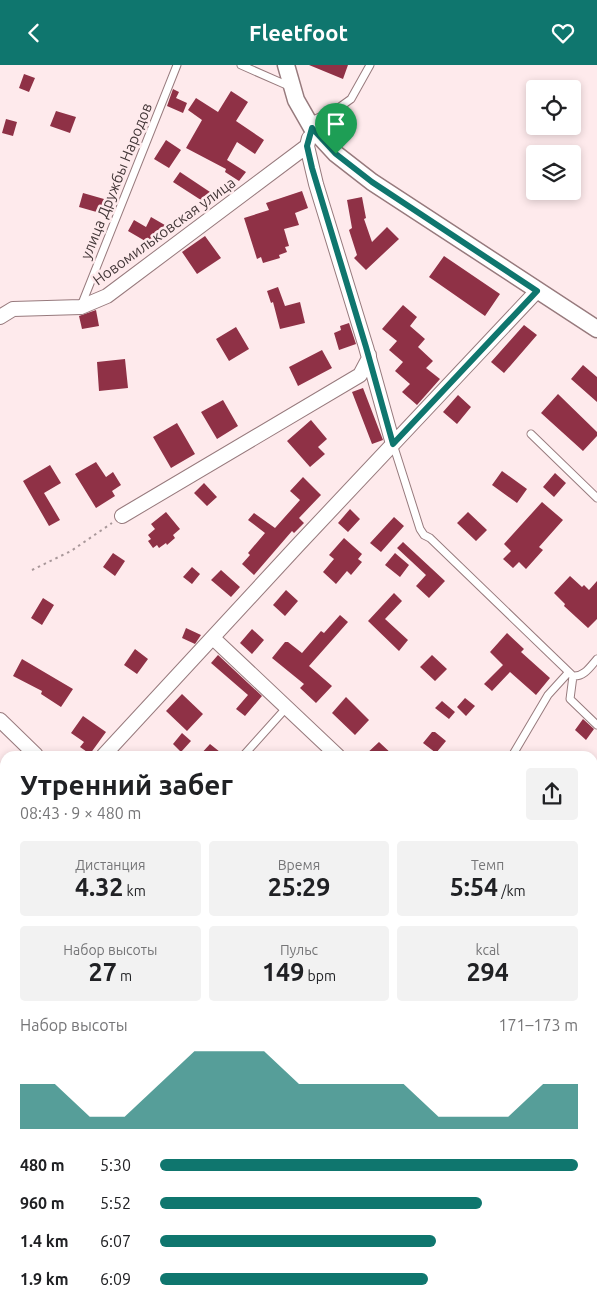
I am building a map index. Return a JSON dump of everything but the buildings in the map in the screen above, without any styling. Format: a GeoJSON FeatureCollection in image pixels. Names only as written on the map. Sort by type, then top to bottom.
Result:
{"type":"FeatureCollection","features":[{"type":"Feature","properties":{"kind":"street"},"geometry":{"type":"LineString","coordinates":[[286,65],[296,100],[310,125],[336,154],[372,182],[597,329]]}},
{"type":"Feature","properties":{"kind":"street"},"geometry":{"type":"LineString","coordinates":[[310,125],[307,146],[316,184],[366,347],[393,444]]}},
{"type":"Feature","properties":{"kind":"street","name":"Новомильковская улица"},"geometry":{"type":"LineString","coordinates":[[0,317],[13,309],[81,307],[107,296],[307,146]]}},
{"type":"Feature","properties":{"kind":"street"},"geometry":{"type":"LineString","coordinates":[[108,751],[487,340],[537,291]]}},
{"type":"Feature","properties":{"kind":"street"},"geometry":{"type":"LineString","coordinates":[[122,516],[360,375],[369,358],[366,347]]}},
{"type":"Feature","properties":{"kind":"street"},"geometry":{"type":"LineString","coordinates":[[213,637],[333,751]]}},
{"type":"Feature","properties":{"kind":"street"},"geometry":{"type":"LineString","coordinates":[[0,720],[31,751]]}},
{"type":"Feature","properties":{"kind":"lane","name":"улица Дружбы Народов"},"geometry":{"type":"LineString","coordinates":[[81,307],[177,65]]}},
{"type":"Feature","properties":{"kind":"lane"},"geometry":{"type":"LineString","coordinates":[[241,65],[292,88]]}},
{"type":"Feature","properties":{"kind":"lane"},"geometry":{"type":"LineString","coordinates":[[310,125],[351,99],[370,65]]}},
{"type":"Feature","properties":{"kind":"lane"},"geometry":{"type":"LineString","coordinates":[[531,433],[597,498]]}},
{"type":"Feature","properties":{"kind":"lane"},"geometry":{"type":"LineString","coordinates":[[393,444],[420,529],[424,535],[430,538],[570,675],[579,677],[597,659]]}},
{"type":"Feature","properties":{"kind":"lane"},"geometry":{"type":"LineString","coordinates":[[570,675],[570,699],[597,725]]}},
{"type":"Feature","properties":{"kind":"lane"},"geometry":{"type":"LineString","coordinates":[[515,751],[548,695],[570,675]]}},
{"type":"Feature","properties":{"kind":"lane"},"geometry":{"type":"LineString","coordinates":[[247,751],[287,707]]}},
{"type":"Feature","properties":{"kind":"path"},"geometry":{"type":"LineString","coordinates":[[32,570],[71,551],[122,516]]}},
{"type":"Feature","properties":{"kind":"route"},"geometry":{"type":"LineString","coordinates":[[312,128],[336,154],[372,182],[537,291],[393,444],[366,347],[316,184],[307,146],[312,128]]}}]}
